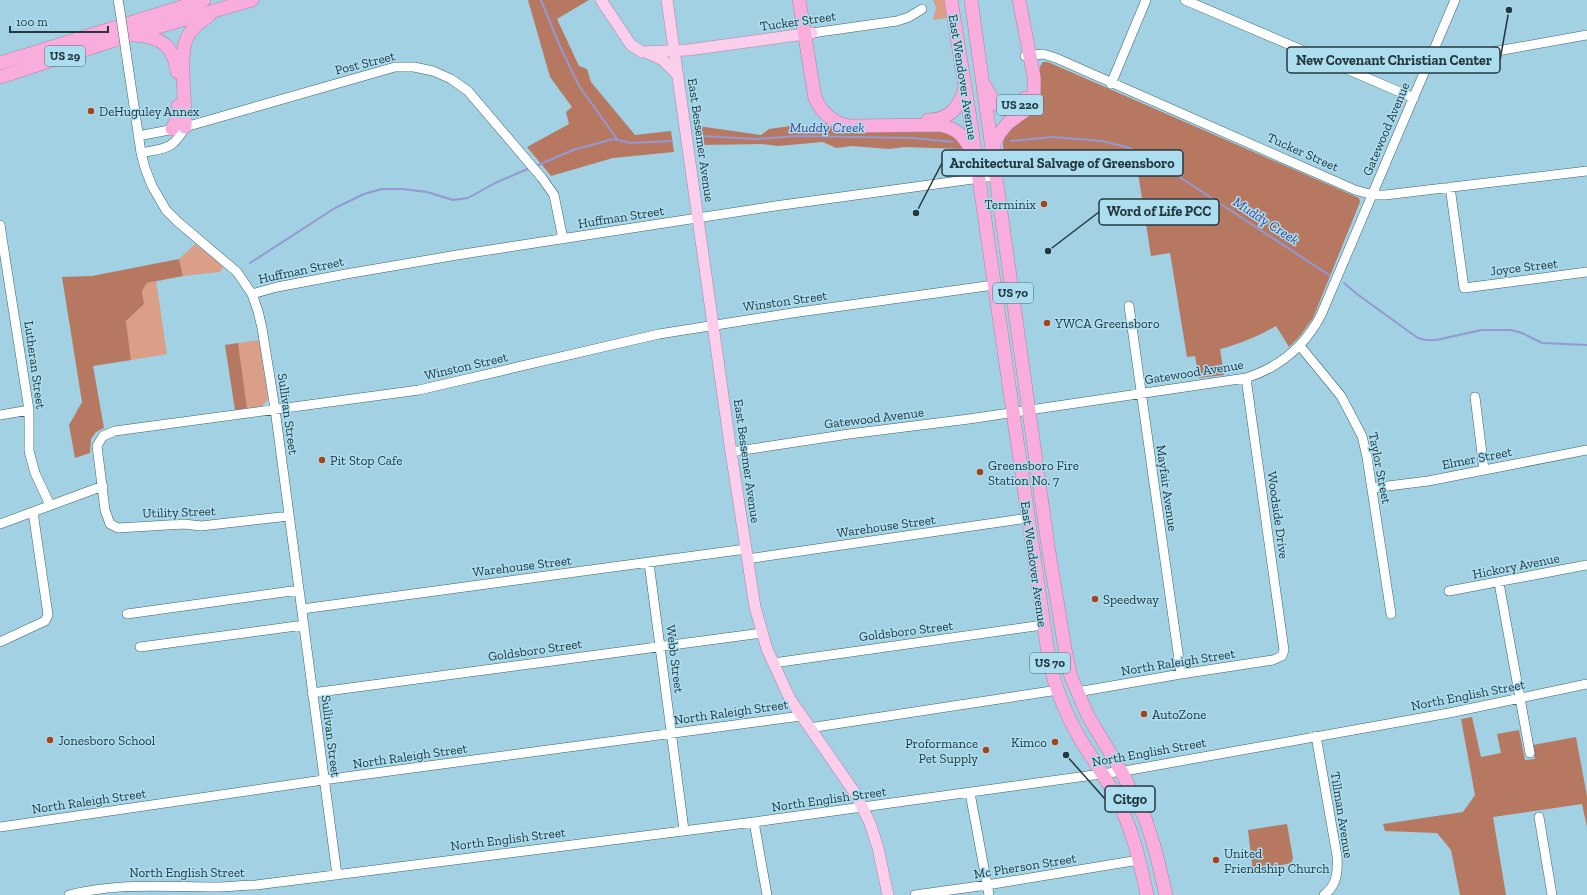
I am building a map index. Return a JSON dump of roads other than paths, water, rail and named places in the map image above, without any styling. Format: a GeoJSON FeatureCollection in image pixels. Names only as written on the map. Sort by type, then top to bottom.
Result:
{"type":"FeatureCollection","features":[{"type":"Feature","properties":{"kind":"highway","name":"US 29"},"geometry":{"type":"LineString","coordinates":[[0,63],[204,0]]}},
{"type":"Feature","properties":{"kind":"highway","name":"US 29"},"geometry":{"type":"LineString","coordinates":[[0,77],[130,35],[252,0]]}},
{"type":"Feature","properties":{"kind":"highway"},"geometry":{"type":"LineString","coordinates":[[800,0],[822,97],[828,108],[844,118],[937,120],[953,112],[962,99],[965,89]]}},
{"type":"Feature","properties":{"kind":"highway"},"geometry":{"type":"LineString","coordinates":[[807,0],[808,34],[815,98],[827,116],[849,126],[949,127],[956,130],[967,142],[976,161]]}},
{"type":"Feature","properties":{"kind":"highway","name":"East Wendover Avenue"},"geometry":{"type":"LineString","coordinates":[[951,0],[979,178],[1049,660],[1058,690],[1070,720],[1103,773],[1123,812],[1140,860],[1147,895]]}},
{"type":"Feature","properties":{"kind":"highway","name":"East Wendover Avenue"},"geometry":{"type":"LineString","coordinates":[[971,0],[995,176],[1062,634],[1071,677],[1088,716],[1137,801],[1149,830],[1166,895]]}},
{"type":"Feature","properties":{"kind":"highway","name":"US 220"},"geometry":{"type":"LineString","coordinates":[[982,82],[1000,106],[1010,110],[1021,104],[1024,100],[1028,87],[1027,56],[1011,0]]}},
{"type":"Feature","properties":{"kind":"highway"},"geometry":{"type":"LineString","coordinates":[[992,155],[994,144],[999,134],[1008,123],[1027,109],[1033,100],[1035,86],[1027,56],[1019,0]]}},
{"type":"Feature","properties":{"kind":"highway"},"geometry":{"type":"LineString","coordinates":[[179,128],[183,56],[186,40],[193,29],[204,18],[220,10]]}},
{"type":"Feature","properties":{"kind":"highway"},"geometry":{"type":"LineString","coordinates":[[130,35],[145,36],[159,40],[171,49],[176,61],[179,128]]}},
{"type":"Feature","properties":{"kind":"main road"},"geometry":{"type":"LineString","coordinates":[[601,0],[630,45],[638,50],[663,60],[678,75]]}},
{"type":"Feature","properties":{"kind":"main road","name":"East Bessemer Avenue"},"geometry":{"type":"LineString","coordinates":[[667,0],[731,452],[755,607],[762,633],[784,688],[801,716],[847,781],[863,807],[875,836],[888,895]]}},
{"type":"Feature","properties":{"kind":"main road","name":"Tucker Street"},"geometry":{"type":"LineString","coordinates":[[648,53],[688,50],[808,34]]}},
{"type":"Feature","properties":{"kind":"street","name":"Sullivan Street"},"geometry":{"type":"LineString","coordinates":[[118,0],[141,153],[152,186],[166,210],[178,222],[238,272],[252,294],[262,328],[275,409],[323,780],[337,875]]}},
{"type":"Feature","properties":{"kind":"street"},"geometry":{"type":"LineString","coordinates":[[1111,84],[1146,0]]}},
{"type":"Feature","properties":{"kind":"street"},"geometry":{"type":"LineString","coordinates":[[1185,0],[1414,98]]}},
{"type":"Feature","properties":{"kind":"street","name":"Gatewood Avenue"},"geometry":{"type":"LineString","coordinates":[[731,452],[1246,378],[1276,365],[1300,346],[1310,334],[1321,315],[1455,0]]}},
{"type":"Feature","properties":{"kind":"street","name":"Tucker Street"},"geometry":{"type":"LineString","coordinates":[[808,34],[897,21],[909,17],[922,9]]}},
{"type":"Feature","properties":{"kind":"street"},"geometry":{"type":"LineString","coordinates":[[1430,60],[1447,60],[1587,35]]}},
{"type":"Feature","properties":{"kind":"street","name":"Tucker Street"},"geometry":{"type":"LineString","coordinates":[[1027,56],[1043,54],[1049,56],[1355,190],[1372,195],[1385,195],[1587,171]]}},
{"type":"Feature","properties":{"kind":"street","name":"Post Street"},"geometry":{"type":"LineString","coordinates":[[138,136],[179,128],[394,67],[414,67],[433,71],[451,79],[468,91],[542,178],[554,195],[562,239]]}},
{"type":"Feature","properties":{"kind":"street"},"geometry":{"type":"LineString","coordinates":[[141,153],[172,145],[178,140],[179,128]]}},
{"type":"Feature","properties":{"kind":"street","name":"Huffman Street"},"geometry":{"type":"LineString","coordinates":[[252,294],[277,287],[346,274],[562,239],[995,176]]}},
{"type":"Feature","properties":{"kind":"street","name":"Joyce Street"},"geometry":{"type":"LineString","coordinates":[[1450,187],[1464,288],[1587,272]]}},
{"type":"Feature","properties":{"kind":"street","name":"Lutheran Street"},"geometry":{"type":"LineString","coordinates":[[0,225],[4,275],[29,410],[29,451],[35,473],[50,505]]}},
{"type":"Feature","properties":{"kind":"street","name":"Winston Street"},"geometry":{"type":"LineString","coordinates":[[102,486],[97,446],[103,436],[115,431],[419,390],[636,339],[714,324],[994,285]]}},
{"type":"Feature","properties":{"kind":"street","name":"Mayfair Avenue"},"geometry":{"type":"LineString","coordinates":[[1129,306],[1140,393],[1181,674]]}},
{"type":"Feature","properties":{"kind":"street","name":"Taylor Street"},"geometry":{"type":"LineString","coordinates":[[1300,346],[1340,396],[1354,418],[1362,436],[1372,488],[1390,614]]}},
{"type":"Feature","properties":{"kind":"street","name":"Woodside Drive"},"geometry":{"type":"LineString","coordinates":[[1246,378],[1284,650],[1282,656]]}},
{"type":"Feature","properties":{"kind":"street"},"geometry":{"type":"LineString","coordinates":[[1475,397],[1484,470]]}},
{"type":"Feature","properties":{"kind":"street"},"geometry":{"type":"LineString","coordinates":[[0,415],[29,410]]}},
{"type":"Feature","properties":{"kind":"street","name":"Elmer Street"},"geometry":{"type":"LineString","coordinates":[[1372,488],[1428,481],[1587,450]]}},
{"type":"Feature","properties":{"kind":"street"},"geometry":{"type":"LineString","coordinates":[[0,524],[102,486]]}},
{"type":"Feature","properties":{"kind":"street","name":"Utility Street"},"geometry":{"type":"LineString","coordinates":[[102,486],[105,510],[110,524],[118,528],[184,524],[201,526],[289,516]]}},
{"type":"Feature","properties":{"kind":"street"},"geometry":{"type":"LineString","coordinates":[[0,642],[45,621],[48,615],[48,606],[33,512]]}},
{"type":"Feature","properties":{"kind":"street","name":"Warehouse Street"},"geometry":{"type":"LineString","coordinates":[[302,609],[649,563],[746,554],[1028,518]]}},
{"type":"Feature","properties":{"kind":"street","name":"Webb Street"},"geometry":{"type":"LineString","coordinates":[[649,563],[684,830]]}},
{"type":"Feature","properties":{"kind":"street","name":"Hickory Avenue"},"geometry":{"type":"LineString","coordinates":[[1449,591],[1499,583],[1587,565]]}},
{"type":"Feature","properties":{"kind":"street"},"geometry":{"type":"LineString","coordinates":[[1499,583],[1530,753]]}},
{"type":"Feature","properties":{"kind":"street"},"geometry":{"type":"LineString","coordinates":[[127,614],[299,590]]}},
{"type":"Feature","properties":{"kind":"street"},"geometry":{"type":"LineString","coordinates":[[140,647],[304,625]]}},
{"type":"Feature","properties":{"kind":"street","name":"Goldsboro Street"},"geometry":{"type":"LineString","coordinates":[[773,663],[1043,625]]}},
{"type":"Feature","properties":{"kind":"street","name":"Goldsboro Street"},"geometry":{"type":"LineString","coordinates":[[312,693],[762,633]]}},
{"type":"Feature","properties":{"kind":"street","name":"North Raleigh Street"},"geometry":{"type":"LineString","coordinates":[[1077,692],[1273,660],[1282,656]]}},
{"type":"Feature","properties":{"kind":"street","name":"North English Street"},"geometry":{"type":"LineString","coordinates":[[69,895],[85,891],[124,886],[218,887],[256,885],[863,807],[1121,771],[1434,716],[1587,684]]}},
{"type":"Feature","properties":{"kind":"street"},"geometry":{"type":"LineString","coordinates":[[809,728],[1058,690]]}},
{"type":"Feature","properties":{"kind":"street","name":"North Raleigh Street"},"geometry":{"type":"LineString","coordinates":[[0,827],[323,780],[801,716]]}},
{"type":"Feature","properties":{"kind":"street","name":"Tillman Avenue"},"geometry":{"type":"LineString","coordinates":[[1316,736],[1337,856],[1338,871],[1332,889],[1324,895]]}},
{"type":"Feature","properties":{"kind":"street"},"geometry":{"type":"LineString","coordinates":[[970,792],[989,895]]}},
{"type":"Feature","properties":{"kind":"street"},"geometry":{"type":"LineString","coordinates":[[1539,817],[1552,895]]}},
{"type":"Feature","properties":{"kind":"street"},"geometry":{"type":"LineString","coordinates":[[754,822],[767,895]]}},
{"type":"Feature","properties":{"kind":"street","name":"Mc Pherson Street"},"geometry":{"type":"LineString","coordinates":[[915,895],[1140,860]]}},
{"type":"Feature","properties":{"kind":"waterway","name":"Muddy Creek"},"geometry":{"type":"LineString","coordinates":[[541,0],[559,44],[579,86],[617,139]]}},
{"type":"Feature","properties":{"kind":"waterway","name":"Muddy Creek"},"geometry":{"type":"LineString","coordinates":[[701,136],[757,139],[797,136],[913,138],[953,142]]}},
{"type":"Feature","properties":{"kind":"waterway","name":"Muddy Creek"},"geometry":{"type":"LineString","coordinates":[[1011,141],[1053,137],[1102,141],[1130,148],[1169,170],[1329,275]]}},
{"type":"Feature","properties":{"kind":"waterway"},"geometry":{"type":"LineString","coordinates":[[536,166],[573,150],[613,139],[631,143],[671,141]]}},
{"type":"Feature","properties":{"kind":"waterway"},"geometry":{"type":"LineString","coordinates":[[250,263],[335,208],[364,194],[382,189],[402,189],[427,192],[453,200],[468,198],[495,183],[530,168]]}},
{"type":"Feature","properties":{"kind":"waterway","name":"Muddy Creek"},"geometry":{"type":"LineString","coordinates":[[1344,283],[1418,338],[1436,340],[1482,330],[1511,330],[1522,333],[1542,343],[1587,345]]}},
{"type":"Feature","properties":{"kind":"place","name":"New Covenant Christian Center"},"geometry":{"type":"Point","coordinates":[1509,10]}},
{"type":"Feature","properties":{"kind":"place","name":"DeHuguley Annex"},"geometry":{"type":"Point","coordinates":[91,111]}},
{"type":"Feature","properties":{"kind":"place","name":"Terminix"},"geometry":{"type":"Point","coordinates":[1044,204]}},
{"type":"Feature","properties":{"kind":"place","name":"Architectural Salvage of Greensboro"},"geometry":{"type":"Point","coordinates":[916,213]}},
{"type":"Feature","properties":{"kind":"place","name":"Word of Life PCC"},"geometry":{"type":"Point","coordinates":[1048,251]}},
{"type":"Feature","properties":{"kind":"place","name":"YWCA Greensboro"},"geometry":{"type":"Point","coordinates":[1047,323]}},
{"type":"Feature","properties":{"kind":"place","name":"Pit Stop Cafe"},"geometry":{"type":"Point","coordinates":[322,460]}},
{"type":"Feature","properties":{"kind":"place","name":"Greensboro Fire Station No. 7"},"geometry":{"type":"Point","coordinates":[980,472]}},
{"type":"Feature","properties":{"kind":"place","name":"Speedway"},"geometry":{"type":"Point","coordinates":[1095,599]}},
{"type":"Feature","properties":{"kind":"place","name":"AutoZone"},"geometry":{"type":"Point","coordinates":[1144,714]}},
{"type":"Feature","properties":{"kind":"place","name":"Jonesboro School"},"geometry":{"type":"Point","coordinates":[50,740]}},
{"type":"Feature","properties":{"kind":"place","name":"Kimco"},"geometry":{"type":"Point","coordinates":[1055,742]}},
{"type":"Feature","properties":{"kind":"place","name":"Proformance Pet Supply"},"geometry":{"type":"Point","coordinates":[986,750]}},
{"type":"Feature","properties":{"kind":"place","name":"Citgo"},"geometry":{"type":"Point","coordinates":[1066,755]}},
{"type":"Feature","properties":{"kind":"place","name":"United Friendship Church"},"geometry":{"type":"Point","coordinates":[1216,860]}}]}
